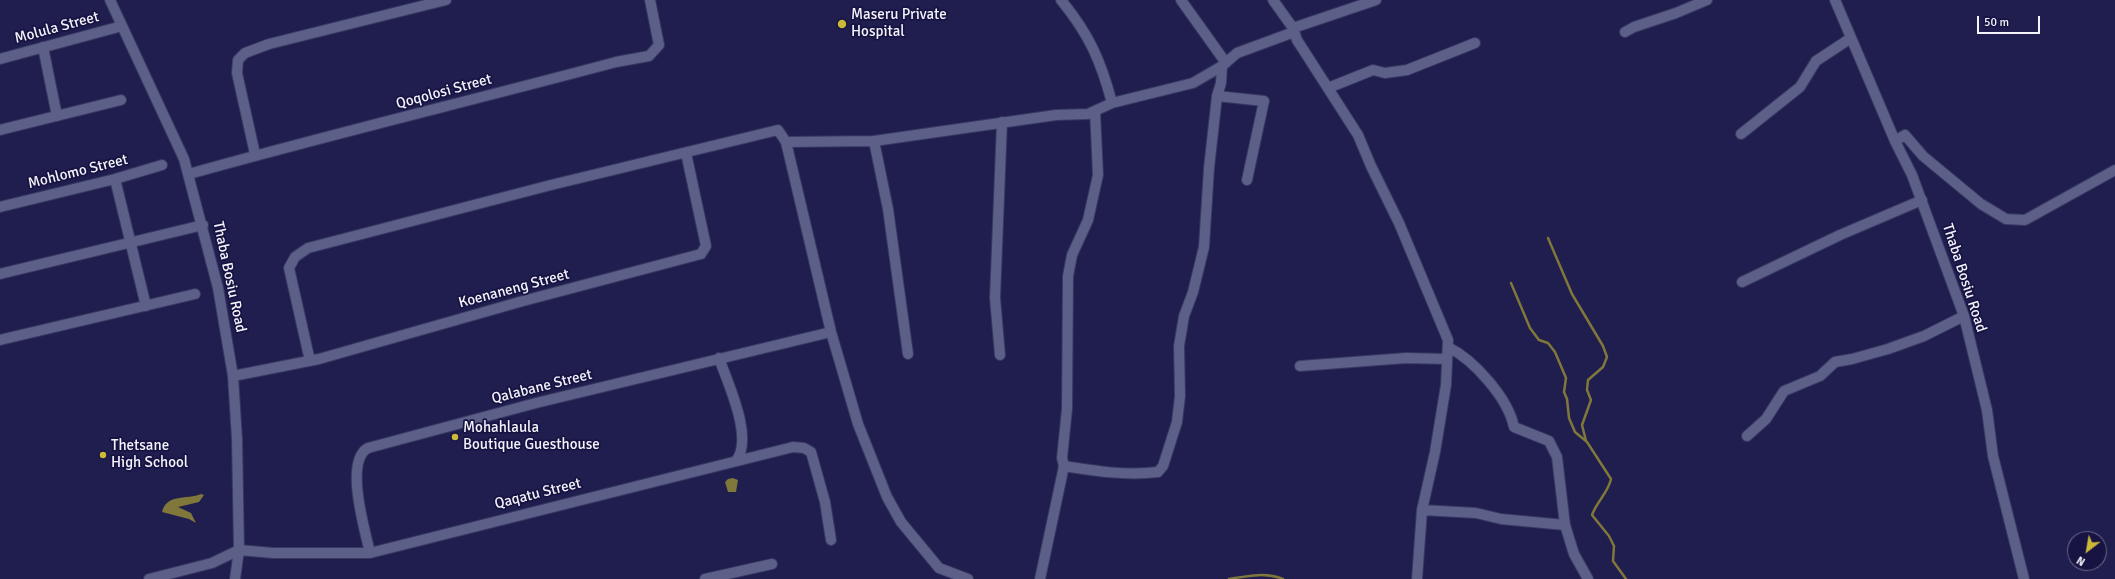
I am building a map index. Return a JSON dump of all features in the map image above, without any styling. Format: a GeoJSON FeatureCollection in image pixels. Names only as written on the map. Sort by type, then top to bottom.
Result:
{"type":"FeatureCollection","features":[{"type":"Feature","properties":{"kind":"street","name":"Thaba Bosiu Road"},"geometry":{"type":"LineString","coordinates":[[110,0],[181,152],[189,174],[203,225],[218,288],[233,376],[238,446],[239,550],[235,579]]}},
{"type":"Feature","properties":{"kind":"street"},"geometry":{"type":"LineString","coordinates":[[255,154],[237,73],[238,60],[244,53],[269,44],[446,0]]}},
{"type":"Feature","properties":{"kind":"street","name":"Qoqolosi Street"},"geometry":{"type":"LineString","coordinates":[[189,174],[255,154],[339,135],[616,62],[649,56],[659,46],[650,0]]}},
{"type":"Feature","properties":{"kind":"street"},"geometry":{"type":"LineString","coordinates":[[1060,0],[1080,23],[1107,79],[1112,103]]}},
{"type":"Feature","properties":{"kind":"street"},"geometry":{"type":"LineString","coordinates":[[1064,466],[1112,473],[1147,474],[1158,472],[1164,466],[1177,422],[1180,396],[1179,346],[1184,316],[1193,292],[1204,247],[1209,168],[1217,96],[1224,64],[1181,0]]}},
{"type":"Feature","properties":{"kind":"street"},"geometry":{"type":"LineString","coordinates":[[1273,0],[1294,30],[1297,40],[1358,135],[1371,166],[1399,223],[1448,340],[1446,385],[1442,415],[1422,510],[1417,579]]}},
{"type":"Feature","properties":{"kind":"street"},"geometry":{"type":"LineString","coordinates":[[786,142],[874,141],[1056,115],[1081,115],[1095,111],[1112,103],[1193,83],[1224,64],[1237,53],[1376,0]]}},
{"type":"Feature","properties":{"kind":"street"},"geometry":{"type":"LineString","coordinates":[[1625,32],[1634,27],[1676,13],[1707,0]]}},
{"type":"Feature","properties":{"kind":"street","name":"Thaba Bosiu Road"},"geometry":{"type":"LineString","coordinates":[[1836,0],[1895,141],[1922,200],[1964,316],[1987,410],[1993,456],[2024,579]]}},
{"type":"Feature","properties":{"kind":"street","name":"Molula Street"},"geometry":{"type":"LineString","coordinates":[[0,59],[122,26]]}},
{"type":"Feature","properties":{"kind":"street"},"geometry":{"type":"LineString","coordinates":[[1741,134],[1800,87],[1816,61],[1851,38]]}},
{"type":"Feature","properties":{"kind":"street"},"geometry":{"type":"LineString","coordinates":[[1328,88],[1374,70],[1385,73],[1407,70],[1475,44]]}},
{"type":"Feature","properties":{"kind":"street"},"geometry":{"type":"LineString","coordinates":[[43,47],[57,116]]}},
{"type":"Feature","properties":{"kind":"street"},"geometry":{"type":"LineString","coordinates":[[1217,96],[1264,101],[1247,180]]}},
{"type":"Feature","properties":{"kind":"street"},"geometry":{"type":"LineString","coordinates":[[0,130],[121,100]]}},
{"type":"Feature","properties":{"kind":"street"},"geometry":{"type":"LineString","coordinates":[[1040,579],[1064,466],[1062,458],[1067,409],[1068,276],[1072,255],[1088,220],[1098,175],[1095,111]]}},
{"type":"Feature","properties":{"kind":"street"},"geometry":{"type":"LineString","coordinates":[[1000,355],[995,298],[1002,122]]}},
{"type":"Feature","properties":{"kind":"street"},"geometry":{"type":"LineString","coordinates":[[310,361],[289,268],[295,257],[308,248],[551,185],[778,130],[786,142],[831,332],[858,424],[887,497],[901,522],[939,568],[968,579]]}},
{"type":"Feature","properties":{"kind":"street"},"geometry":{"type":"LineString","coordinates":[[1895,141],[1905,135],[1923,156],[1981,204],[2006,219],[2025,220],[2115,170]]}},
{"type":"Feature","properties":{"kind":"street"},"geometry":{"type":"LineString","coordinates":[[874,141],[888,209],[908,354]]}},
{"type":"Feature","properties":{"kind":"street","name":"Koenaneng Street"},"geometry":{"type":"LineString","coordinates":[[233,376],[310,361],[701,254],[706,246],[686,153]]}},
{"type":"Feature","properties":{"kind":"street","name":"Mohlomo Street"},"geometry":{"type":"LineString","coordinates":[[0,207],[114,179],[162,164]]}},
{"type":"Feature","properties":{"kind":"street"},"geometry":{"type":"LineString","coordinates":[[114,179],[146,306]]}},
{"type":"Feature","properties":{"kind":"street"},"geometry":{"type":"LineString","coordinates":[[1742,282],[1840,235],[1922,200]]}},
{"type":"Feature","properties":{"kind":"street"},"geometry":{"type":"LineString","coordinates":[[0,274],[203,225]]}},
{"type":"Feature","properties":{"kind":"street"},"geometry":{"type":"LineString","coordinates":[[0,340],[195,294]]}},
{"type":"Feature","properties":{"kind":"street"},"geometry":{"type":"LineString","coordinates":[[1747,436],[1766,419],[1784,391],[1820,376],[1835,362],[1892,348],[1924,336],[1964,316]]}},
{"type":"Feature","properties":{"kind":"street","name":"Qalabane Street"},"geometry":{"type":"LineString","coordinates":[[370,553],[359,496],[357,474],[361,453],[368,448],[536,403],[831,332]]}},
{"type":"Feature","properties":{"kind":"street"},"geometry":{"type":"LineString","coordinates":[[1448,347],[1461,354],[1484,377],[1511,414],[1514,427],[1549,441],[1557,457],[1565,525],[1574,554],[1588,579]]}},
{"type":"Feature","properties":{"kind":"street"},"geometry":{"type":"LineString","coordinates":[[719,358],[736,408],[742,432],[742,452],[736,461]]}},
{"type":"Feature","properties":{"kind":"street"},"geometry":{"type":"LineString","coordinates":[[1300,366],[1406,358],[1447,360]]}},
{"type":"Feature","properties":{"kind":"street","name":"Qaqatu Street"},"geometry":{"type":"LineString","coordinates":[[239,550],[272,553],[370,553],[793,447],[804,448],[811,452],[824,502],[831,540]]}},
{"type":"Feature","properties":{"kind":"street"},"geometry":{"type":"LineString","coordinates":[[1422,510],[1470,512],[1501,519],[1565,525]]}},
{"type":"Feature","properties":{"kind":"street"},"geometry":{"type":"LineString","coordinates":[[149,579],[212,563],[239,550]]}},
{"type":"Feature","properties":{"kind":"street"},"geometry":{"type":"LineString","coordinates":[[705,579],[772,564]]}},
{"type":"Feature","properties":{"kind":"shaded area"},"geometry":{"type":"Polygon","coordinates":[[[733,478],[738,480],[736,492],[728,492],[725,482],[728,479],[733,478]]]}},
{"type":"Feature","properties":{"kind":"shaded area"},"geometry":{"type":"Polygon","coordinates":[[[201,494],[204,495],[199,502],[178,507],[191,513],[196,523],[189,519],[162,512],[168,502],[178,498],[201,494]]]}},
{"type":"Feature","properties":{"kind":"waterway"},"geometry":{"type":"LineString","coordinates":[[1548,238],[1572,294],[1603,346],[1607,357],[1603,367],[1588,380],[1587,390],[1591,400],[1582,425],[1586,441]]}},
{"type":"Feature","properties":{"kind":"waterway"},"geometry":{"type":"LineString","coordinates":[[1511,283],[1530,328],[1539,340],[1548,343],[1555,352],[1566,378],[1564,392],[1567,399],[1569,418],[1575,432],[1587,442],[1611,479],[1610,484],[1592,515],[1609,536],[1614,546],[1613,561],[1626,579]]}},
{"type":"Feature","properties":{"kind":"waterway"},"geometry":{"type":"LineString","coordinates":[[1229,579],[1263,575],[1283,579]]}},
{"type":"Feature","properties":{"kind":"place","name":"Maseru Private Hospital"},"geometry":{"type":"Point","coordinates":[842,24]}},
{"type":"Feature","properties":{"kind":"place","name":"Mohahlaula Boutique Guesthouse"},"geometry":{"type":"Point","coordinates":[455,437]}},
{"type":"Feature","properties":{"kind":"place","name":"Thetsane High School"},"geometry":{"type":"Point","coordinates":[103,455]}}]}
